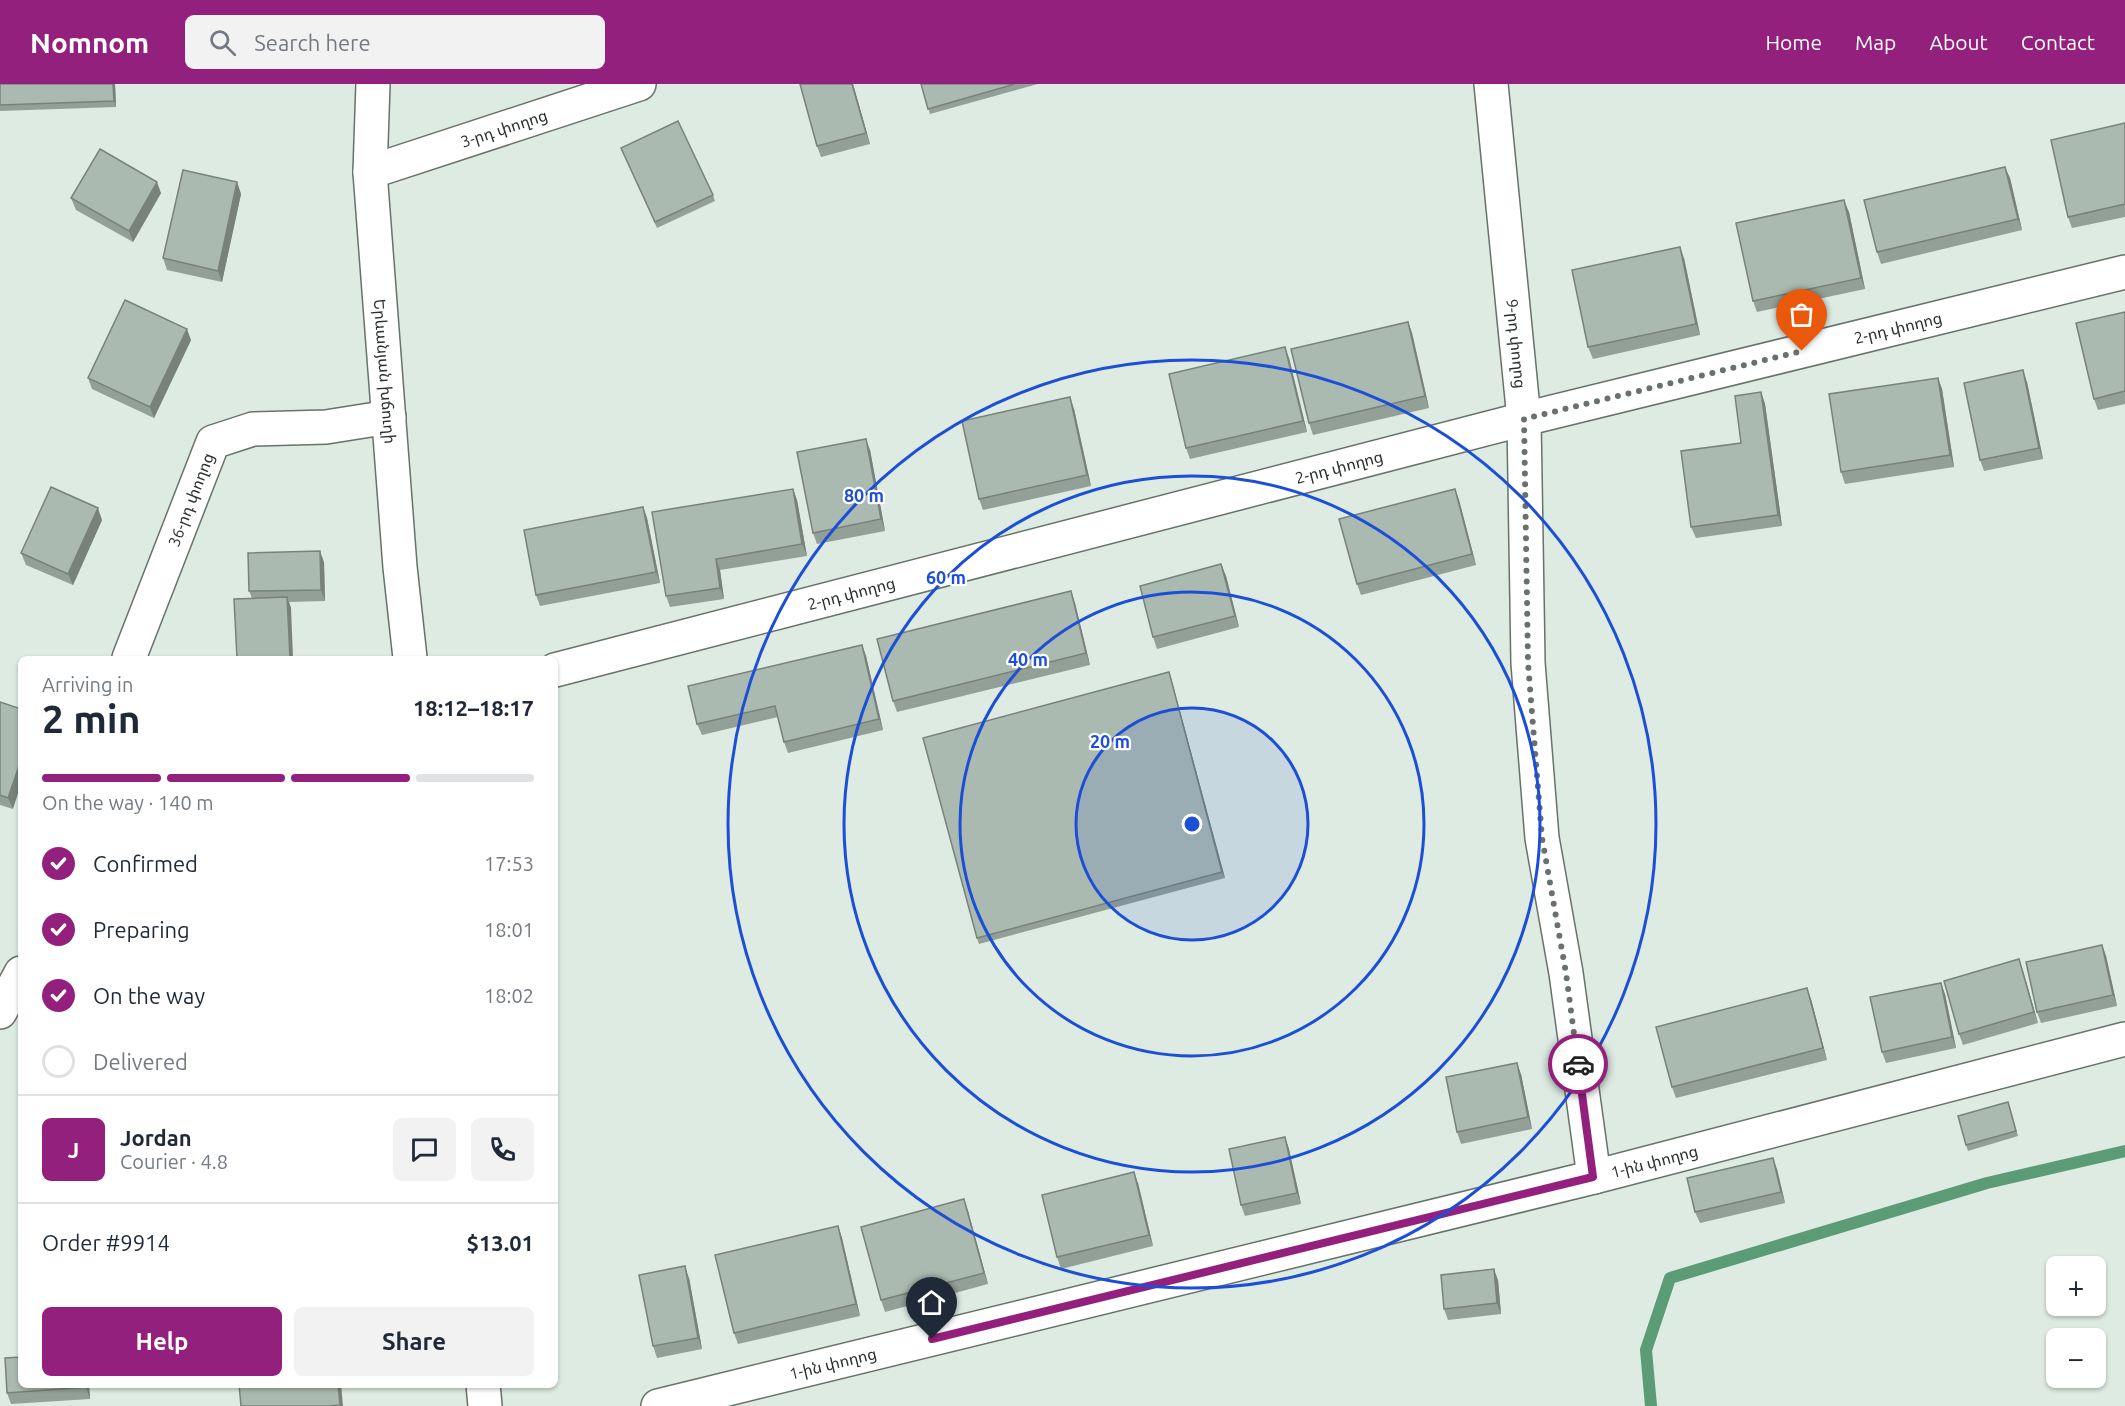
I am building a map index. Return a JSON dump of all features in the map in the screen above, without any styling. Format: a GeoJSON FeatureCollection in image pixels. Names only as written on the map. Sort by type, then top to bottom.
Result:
{"type":"FeatureCollection","features":[{"type":"Feature","properties":{"kind":"street","name":"Երևանյան խճուղի"},"geometry":{"type":"LineString","coordinates":[[373,84],[370,172],[410,656]]}},
{"type":"Feature","properties":{"kind":"street","name":"3-րդ փողոց"},"geometry":{"type":"LineString","coordinates":[[370,172],[639,84]]}},
{"type":"Feature","properties":{"kind":"street","name":"9-րդ փողոց"},"geometry":{"type":"LineString","coordinates":[[1491,84],[1524,419],[1528,663],[1542,838],[1566,973],[1593,1177]]}},
{"type":"Feature","properties":{"kind":"street","name":"2-րդ փողոց"},"geometry":{"type":"LineString","coordinates":[[558,669],[1524,419],[2125,272]]}},
{"type":"Feature","properties":{"kind":"street","name":"36-րդ փողոց"},"geometry":{"type":"LineString","coordinates":[[130,656],[213,442],[253,429],[326,427],[389,417]]}},
{"type":"Feature","properties":{"kind":"street"},"geometry":{"type":"LineString","coordinates":[[0,1012],[18,979]]}},
{"type":"Feature","properties":{"kind":"street","name":"1-ին փողոց"},"geometry":{"type":"LineString","coordinates":[[658,1406],[1593,1177],[2125,1039]]}},
{"type":"Feature","properties":{"kind":"street"},"geometry":{"type":"LineString","coordinates":[[483,1388],[485,1406]]}},
{"type":"Feature","properties":{"kind":"building"},"geometry":{"type":"Polygon","coordinates":[[[0,84],[113,84],[114,101],[0,105],[0,84]]]}},
{"type":"Feature","properties":{"kind":"building"},"geometry":{"type":"Polygon","coordinates":[[[800,84],[852,84],[866,133],[817,146],[800,84]]]}},
{"type":"Feature","properties":{"kind":"building"},"geometry":{"type":"Polygon","coordinates":[[[921,84],[1015,84],[928,109],[921,84]]]}},
{"type":"Feature","properties":{"kind":"building"},"geometry":{"type":"Polygon","coordinates":[[[678,121],[713,195],[655,222],[621,148],[678,121]]]}},
{"type":"Feature","properties":{"kind":"building"},"geometry":{"type":"Polygon","coordinates":[[[2125,123],[2125,204],[2068,217],[2051,140],[2125,123]]]}},
{"type":"Feature","properties":{"kind":"building"},"geometry":{"type":"Polygon","coordinates":[[[100,149],[157,182],[129,231],[71,198],[100,149]]]}},
{"type":"Feature","properties":{"kind":"building"},"geometry":{"type":"Polygon","coordinates":[[[2005,167],[2018,219],[1877,252],[1864,200],[2005,167]]]}},
{"type":"Feature","properties":{"kind":"building"},"geometry":{"type":"Polygon","coordinates":[[[183,170],[237,182],[218,271],[163,258],[183,170]]]}},
{"type":"Feature","properties":{"kind":"building"},"geometry":{"type":"Polygon","coordinates":[[[1844,200],[1861,278],[1753,301],[1736,223],[1844,200]]]}},
{"type":"Feature","properties":{"kind":"building"},"geometry":{"type":"Polygon","coordinates":[[[1680,247],[1696,324],[1588,347],[1572,270],[1680,247]]]}},
{"type":"Feature","properties":{"kind":"building"},"geometry":{"type":"Polygon","coordinates":[[[125,300],[187,329],[150,407],[88,378],[125,300]]]}},
{"type":"Feature","properties":{"kind":"building"},"geometry":{"type":"Polygon","coordinates":[[[2125,312],[2125,391],[2094,399],[2076,323],[2125,312]]]}},
{"type":"Feature","properties":{"kind":"building"},"geometry":{"type":"Polygon","coordinates":[[[1408,322],[1425,396],[1309,423],[1291,349],[1408,322]]]}},
{"type":"Feature","properties":{"kind":"building"},"geometry":{"type":"Polygon","coordinates":[[[1285,347],[1303,421],[1186,448],[1169,374],[1285,347]]]}},
{"type":"Feature","properties":{"kind":"building"},"geometry":{"type":"Polygon","coordinates":[[[2023,370],[2039,448],[1980,460],[1964,383],[2023,370]]]}},
{"type":"Feature","properties":{"kind":"building"},"geometry":{"type":"Polygon","coordinates":[[[1938,378],[1950,455],[1841,472],[1829,394],[1938,378]]]}},
{"type":"Feature","properties":{"kind":"building"},"geometry":{"type":"Polygon","coordinates":[[[1761,392],[1778,515],[1691,527],[1681,451],[1741,443],[1735,396],[1761,392]]]}},
{"type":"Feature","properties":{"kind":"building"},"geometry":{"type":"Polygon","coordinates":[[[1070,397],[1087,475],[979,499],[962,421],[1070,397]]]}},
{"type":"Feature","properties":{"kind":"building"},"geometry":{"type":"Polygon","coordinates":[[[866,439],[881,519],[813,533],[797,452],[866,439]]]}},
{"type":"Feature","properties":{"kind":"building"},"geometry":{"type":"Polygon","coordinates":[[[51,487],[98,508],[68,574],[21,553],[51,487]]]}},
{"type":"Feature","properties":{"kind":"building"},"geometry":{"type":"Polygon","coordinates":[[[793,489],[802,544],[716,559],[720,588],[666,596],[652,512],[793,489]]]}},
{"type":"Feature","properties":{"kind":"building"},"geometry":{"type":"Polygon","coordinates":[[[1455,489],[1472,554],[1357,584],[1339,519],[1455,489]]]}},
{"type":"Feature","properties":{"kind":"building"},"geometry":{"type":"Polygon","coordinates":[[[643,507],[656,572],[536,595],[524,530],[643,507]]]}},
{"type":"Feature","properties":{"kind":"building"},"geometry":{"type":"Polygon","coordinates":[[[320,551],[321,590],[249,591],[248,553],[320,551]]]}},
{"type":"Feature","properties":{"kind":"building"},"geometry":{"type":"Polygon","coordinates":[[[1221,564],[1235,616],[1153,637],[1140,586],[1221,564]]]}},
{"type":"Feature","properties":{"kind":"building"},"geometry":{"type":"Polygon","coordinates":[[[1071,591],[1086,653],[893,701],[877,639],[1071,591]]]}},
{"type":"Feature","properties":{"kind":"building"},"geometry":{"type":"Polygon","coordinates":[[[287,597],[290,656],[237,656],[234,599],[287,597]]]}},
{"type":"Feature","properties":{"kind":"building"},"geometry":{"type":"Polygon","coordinates":[[[862,645],[879,719],[784,742],[775,706],[697,724],[688,686],[862,645]]]}},
{"type":"Feature","properties":{"kind":"building"},"geometry":{"type":"Polygon","coordinates":[[[1169,672],[1222,872],[977,938],[923,738],[1169,672]]]}},
{"type":"Feature","properties":{"kind":"building"},"geometry":{"type":"Polygon","coordinates":[[[0,702],[18,708],[18,769],[8,798],[0,795],[0,702]]]}},
{"type":"Feature","properties":{"kind":"building"},"geometry":{"type":"Polygon","coordinates":[[[2102,945],[2113,995],[2037,1012],[2026,962],[2102,945]]]}},
{"type":"Feature","properties":{"kind":"building"},"geometry":{"type":"Polygon","coordinates":[[[2019,959],[2034,1012],[1959,1034],[1944,981],[2019,959]]]}},
{"type":"Feature","properties":{"kind":"building"},"geometry":{"type":"Polygon","coordinates":[[[1941,983],[1952,1037],[1882,1052],[1870,997],[1941,983]]]}},
{"type":"Feature","properties":{"kind":"building"},"geometry":{"type":"Polygon","coordinates":[[[1807,988],[1823,1048],[1672,1087],[1656,1027],[1807,988]]]}},
{"type":"Feature","properties":{"kind":"building"},"geometry":{"type":"Polygon","coordinates":[[[1517,1063],[1528,1117],[1457,1132],[1446,1077],[1517,1063]]]}},
{"type":"Feature","properties":{"kind":"building"},"geometry":{"type":"Polygon","coordinates":[[[2008,1102],[2016,1131],[1966,1145],[1958,1116],[2008,1102]]]}},
{"type":"Feature","properties":{"kind":"building"},"geometry":{"type":"Polygon","coordinates":[[[1285,1137],[1297,1193],[1241,1205],[1229,1149],[1285,1137]]]}},
{"type":"Feature","properties":{"kind":"building"},"geometry":{"type":"Polygon","coordinates":[[[1773,1158],[1781,1192],[1695,1212],[1687,1178],[1773,1158]]]}},
{"type":"Feature","properties":{"kind":"building"},"geometry":{"type":"Polygon","coordinates":[[[1134,1172],[1149,1235],[1057,1257],[1042,1195],[1134,1172]]]}},
{"type":"Feature","properties":{"kind":"building"},"geometry":{"type":"Polygon","coordinates":[[[964,1199],[984,1273],[881,1300],[861,1227],[964,1199]]]}},
{"type":"Feature","properties":{"kind":"building"},"geometry":{"type":"Polygon","coordinates":[[[838,1226],[856,1304],[734,1333],[715,1255],[838,1226]]]}},
{"type":"Feature","properties":{"kind":"building"},"geometry":{"type":"Polygon","coordinates":[[[685,1266],[698,1338],[653,1346],[639,1275],[685,1266]]]}},
{"type":"Feature","properties":{"kind":"building"},"geometry":{"type":"Polygon","coordinates":[[[1494,1269],[1497,1303],[1444,1309],[1441,1275],[1494,1269]]]}},
{"type":"Feature","properties":{"kind":"building"},"geometry":{"type":"Polygon","coordinates":[[[18,1357],[18,1388],[73,1388],[7,1393],[5,1358],[18,1357]]]}},
{"type":"Feature","properties":{"kind":"building"},"geometry":{"type":"Polygon","coordinates":[[[239,1388],[338,1388],[340,1405],[241,1406],[239,1388]]]}},
{"type":"Feature","properties":{"kind":"waterway"},"geometry":{"type":"LineString","coordinates":[[1651,1406],[1646,1350],[1670,1278],[1987,1183],[2125,1151]]}},
{"type":"Feature","properties":{"kind":"way so far"},"geometry":{"type":"LineString","coordinates":[[1578,1064],[1566,973],[1542,838],[1528,663],[1524,419],[1802,351]]}},
{"type":"Feature","properties":{"kind":"route"},"geometry":{"type":"LineString","coordinates":[[932,1339],[1593,1177],[1578,1064]]}}]}
